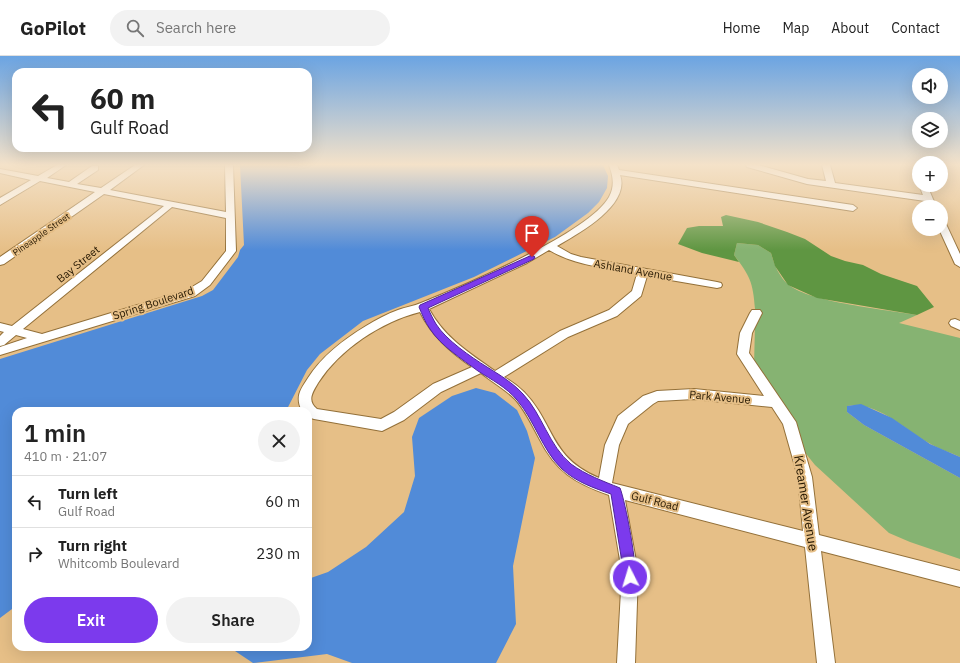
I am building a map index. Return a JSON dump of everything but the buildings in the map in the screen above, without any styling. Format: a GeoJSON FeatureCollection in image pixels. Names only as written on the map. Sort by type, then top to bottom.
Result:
{"type":"FeatureCollection","features":[{"type":"Feature","properties":{"kind":"street"},"geometry":{"type":"LineString","coordinates":[[0,202],[14,193]]}},
{"type":"Feature","properties":{"kind":"street","name":"Pineapple Street"},"geometry":{"type":"LineString","coordinates":[[0,262],[100,193]]}},
{"type":"Feature","properties":{"kind":"street"},"geometry":{"type":"LineString","coordinates":[[115,193],[231,216]]}},
{"type":"Feature","properties":{"kind":"street","name":"Spring Boulevard"},"geometry":{"type":"LineString","coordinates":[[0,352],[200,288],[206,283],[231,251],[230,193]]}},
{"type":"Feature","properties":{"kind":"street"},"geometry":{"type":"LineString","coordinates":[[308,407],[304,400],[306,391],[313,378],[328,362],[354,340],[370,329],[401,313],[423,307],[551,247],[587,224],[608,205],[614,193]]}},
{"type":"Feature","properties":{"kind":"street"},"geometry":{"type":"LineString","coordinates":[[766,193],[853,208]]}},
{"type":"Feature","properties":{"kind":"street"},"geometry":{"type":"LineString","coordinates":[[877,193],[914,200]]}},
{"type":"Feature","properties":{"kind":"street","name":"Bay Street"},"geometry":{"type":"LineString","coordinates":[[0,342],[171,204]]}},
{"type":"Feature","properties":{"kind":"street"},"geometry":{"type":"LineString","coordinates":[[947,236],[960,264]]}},
{"type":"Feature","properties":{"kind":"street","name":"Ashland Avenue"},"geometry":{"type":"LineString","coordinates":[[551,247],[577,260],[717,285]]}},
{"type":"Feature","properties":{"kind":"street"},"geometry":{"type":"LineString","coordinates":[[496,376],[564,334],[613,313],[637,293],[643,272]]}},
{"type":"Feature","properties":{"kind":"street","name":"Gulf Road"},"geometry":{"type":"LineString","coordinates":[[423,307],[433,327],[439,334],[456,350],[481,368],[496,376],[512,389],[527,405],[551,447],[566,466],[582,477],[610,489],[960,579]]}},
{"type":"Feature","properties":{"kind":"street","name":"Kreamer Avenue"},"geometry":{"type":"LineString","coordinates":[[756,313],[746,333],[743,354],[789,422],[805,477],[826,663]]}},
{"type":"Feature","properties":{"kind":"street"},"geometry":{"type":"LineString","coordinates":[[0,327],[42,338]]}},
{"type":"Feature","properties":{"kind":"street"},"geometry":{"type":"LineString","coordinates":[[312,413],[382,425],[411,407],[437,388],[481,368]]}},
{"type":"Feature","properties":{"kind":"street","name":"Park Avenue"},"geometry":{"type":"LineString","coordinates":[[626,663],[630,572],[610,489],[612,445],[623,420],[648,400],[657,396],[694,394],[775,402]]}},
{"type":"Feature","properties":{"kind":"green space"},"geometry":{"type":"Polygon","coordinates":[[[726,215],[758,222],[787,232],[805,239],[831,256],[863,265],[881,274],[917,286],[934,307],[917,315],[817,298],[788,285],[775,266],[771,253],[758,245],[737,243],[734,255],[739,262],[702,253],[678,244],[687,228],[699,226],[723,226],[721,217],[726,215]]]}},
{"type":"Feature","properties":{"kind":"green space"},"geometry":{"type":"Polygon","coordinates":[[[737,243],[758,245],[771,253],[775,266],[782,278],[789,285],[799,291],[831,301],[917,315],[899,323],[960,338],[960,457],[940,449],[890,417],[869,407],[858,405],[847,406],[847,412],[864,425],[960,478],[960,559],[910,542],[889,533],[815,465],[803,450],[754,366],[755,325],[761,312],[755,309],[750,280],[744,268],[734,255],[737,243]]]}},
{"type":"Feature","properties":{"kind":"water"},"geometry":{"type":"Polygon","coordinates":[[[241,193],[604,193],[599,202],[588,213],[555,237],[474,277],[363,321],[320,354],[307,370],[288,407],[12,407],[12,609],[0,618],[0,359],[202,296],[213,290],[238,257],[240,250],[244,245],[241,193]]]}},
{"type":"Feature","properties":{"kind":"water"},"geometry":{"type":"Polygon","coordinates":[[[476,388],[495,393],[517,410],[527,431],[535,458],[513,566],[516,624],[496,663],[352,663],[327,654],[253,663],[235,651],[312,651],[312,578],[328,572],[366,547],[404,512],[415,476],[412,437],[419,418],[452,396],[476,388]]]}},
{"type":"Feature","properties":{"kind":"water"},"geometry":{"type":"Polygon","coordinates":[[[861,404],[892,418],[930,444],[960,457],[960,478],[864,425],[847,412],[847,406],[861,404]]]}},
{"type":"Feature","properties":{"kind":"route"},"geometry":{"type":"LineString","coordinates":[[532,257],[423,307],[433,327],[447,342],[481,368],[496,376],[520,396],[532,412],[558,458],[566,466],[576,474],[588,480],[616,491],[630,577]]}}]}
